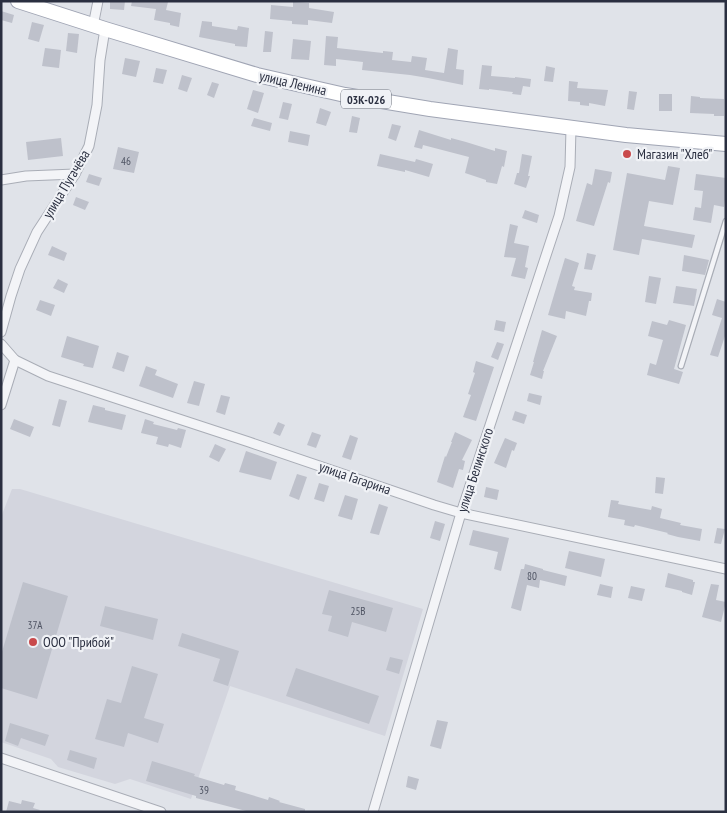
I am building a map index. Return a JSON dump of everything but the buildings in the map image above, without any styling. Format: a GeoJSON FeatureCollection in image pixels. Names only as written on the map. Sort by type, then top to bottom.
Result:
{"type":"FeatureCollection","features":[{"type":"Feature","properties":{"kind":"main road","name":"улица Ленина"},"geometry":{"type":"LineString","coordinates":[[18,1],[257,75],[346,95],[430,110],[626,135],[726,144]]}},
{"type":"Feature","properties":{"kind":"street","name":"улица Пугачёва"},"geometry":{"type":"LineString","coordinates":[[1,332],[17,278],[37,232],[75,174],[89,146],[97,105],[100,60],[98,1]]}},
{"type":"Feature","properties":{"kind":"street","name":"улица Белинского"},"geometry":{"type":"LineString","coordinates":[[373,812],[461,512],[559,216],[570,167],[571,128]]}},
{"type":"Feature","properties":{"kind":"street"},"geometry":{"type":"LineString","coordinates":[[1,180],[26,176],[75,174]]}},
{"type":"Feature","properties":{"kind":"street","name":"улица Гагарина"},"geometry":{"type":"LineString","coordinates":[[1,344],[15,360],[48,376],[434,505],[726,569]]}},
{"type":"Feature","properties":{"kind":"street"},"geometry":{"type":"LineString","coordinates":[[1,405],[15,360]]}},
{"type":"Feature","properties":{"kind":"street"},"geometry":{"type":"LineString","coordinates":[[1,758],[161,812]]}},
{"type":"Feature","properties":{"kind":"lane"},"geometry":{"type":"LineString","coordinates":[[681,366],[726,221]]}},
{"type":"Feature","properties":{"kind":"shaded area"},"geometry":{"type":"Polygon","coordinates":[[[12,489],[20,489],[423,609],[385,736],[230,686],[191,799],[130,779],[115,784],[58,767],[51,759],[1,742],[1,517],[12,489]]]}},
{"type":"Feature","properties":{"kind":"place","name":"Магазин \"Хлеб\""},"geometry":{"type":"Point","coordinates":[627,154]}},
{"type":"Feature","properties":{"kind":"place","name":"ООО \"Прибой\""},"geometry":{"type":"Point","coordinates":[33,642]}}]}
